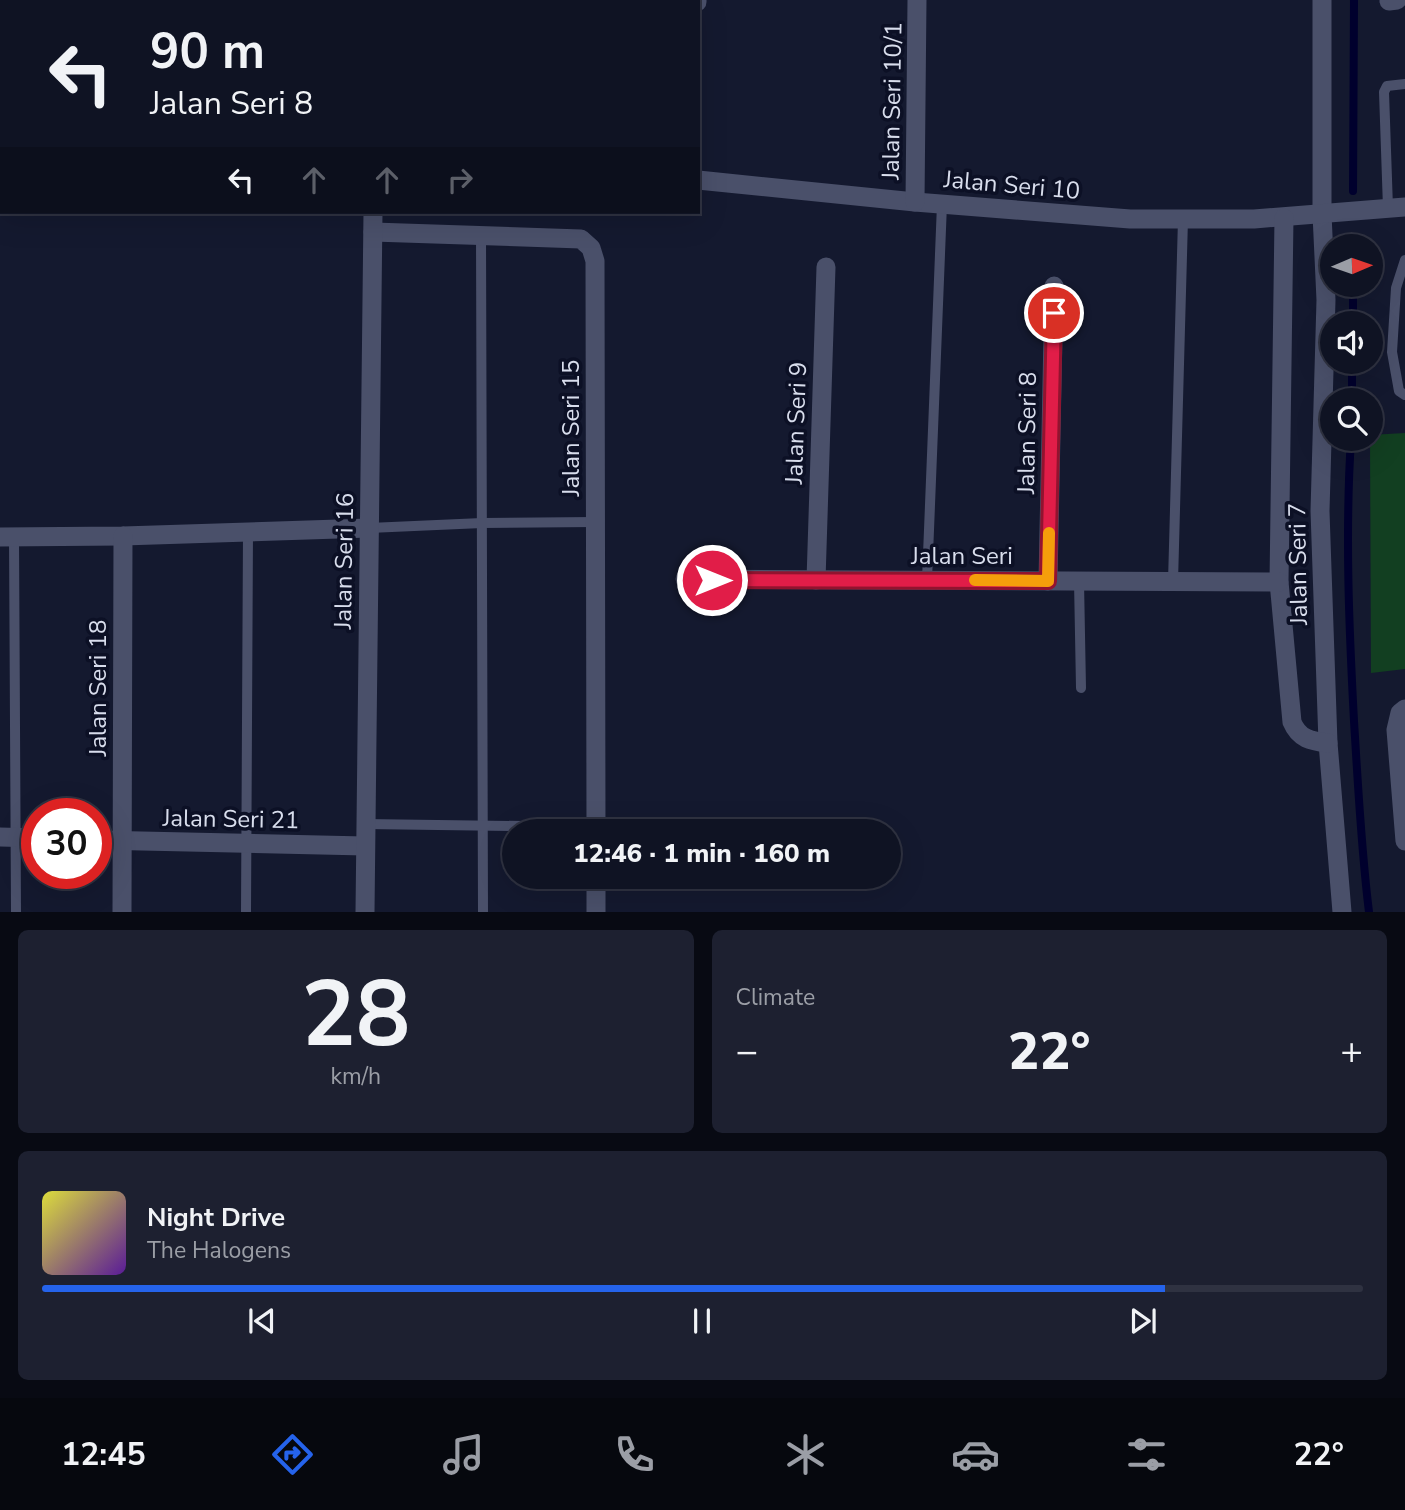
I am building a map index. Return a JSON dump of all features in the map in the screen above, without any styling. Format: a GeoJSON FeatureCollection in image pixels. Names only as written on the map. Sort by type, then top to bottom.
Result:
{"type":"FeatureCollection","features":[{"type":"Feature","properties":{"kind":"street","name":"Jalan Seri 10/1"},"geometry":{"type":"LineString","coordinates":[[915,202],[917,0]]}},
{"type":"Feature","properties":{"kind":"street","name":"Jalan Seri 7"},"geometry":{"type":"LineString","coordinates":[[1322,0],[1322,214],[1326,300],[1320,511],[1328,743],[1342,912]]}},
{"type":"Feature","properties":{"kind":"street"},"geometry":{"type":"LineString","coordinates":[[1389,1],[1397,0]]}},
{"type":"Feature","properties":{"kind":"street","name":"Jalan Seri 10"},"geometry":{"type":"LineString","coordinates":[[700,180],[915,202],[1130,219],[1284,218],[1396,208]]}},
{"type":"Feature","properties":{"kind":"street","name":"Jalan Seri 16"},"geometry":{"type":"LineString","coordinates":[[365,912],[373,214]]}},
{"type":"Feature","properties":{"kind":"street","name":"Jalan Seri 7"},"geometry":{"type":"LineString","coordinates":[[1284,218],[1279,582],[1292,722],[1304,738],[1328,743]]}},
{"type":"Feature","properties":{"kind":"street","name":"Jalan Seri 15"},"geometry":{"type":"LineString","coordinates":[[373,232],[581,239],[591,248],[595,261],[596,819]]}},
{"type":"Feature","properties":{"kind":"street","name":"Jalan Seri 9"},"geometry":{"type":"LineString","coordinates":[[816,580],[826,267]]}},
{"type":"Feature","properties":{"kind":"street","name":"Jalan Seri 8"},"geometry":{"type":"LineString","coordinates":[[1048,581],[1054,286]]}},
{"type":"Feature","properties":{"kind":"street"},"geometry":{"type":"LineString","coordinates":[[7,537],[369,528]]}},
{"type":"Feature","properties":{"kind":"street","name":"Jalan Seri 18"},"geometry":{"type":"LineString","coordinates":[[122,912],[123,536]]}},
{"type":"Feature","properties":{"kind":"street","name":"Jalan Seri"},"geometry":{"type":"LineString","coordinates":[[685,579],[1279,582]]}},
{"type":"Feature","properties":{"kind":"street"},"geometry":{"type":"LineString","coordinates":[[1405,709],[1400,713],[1396,730],[1405,841]]}},
{"type":"Feature","properties":{"kind":"street","name":"Jalan Seri 21"},"geometry":{"type":"LineString","coordinates":[[112,840],[365,846]]}},
{"type":"Feature","properties":{"kind":"street"},"geometry":{"type":"LineString","coordinates":[[596,889],[596,912]]}},
{"type":"Feature","properties":{"kind":"lane"},"geometry":{"type":"LineString","coordinates":[[1396,208],[1384,92],[1387,86],[1405,84]]}},
{"type":"Feature","properties":{"kind":"lane"},"geometry":{"type":"LineString","coordinates":[[927,580],[942,204]]}},
{"type":"Feature","properties":{"kind":"lane"},"geometry":{"type":"LineString","coordinates":[[1173,582],[1183,219]]}},
{"type":"Feature","properties":{"kind":"lane"},"geometry":{"type":"LineString","coordinates":[[481,235],[482,912]]}},
{"type":"Feature","properties":{"kind":"lane"},"geometry":{"type":"LineString","coordinates":[[1405,260],[1396,288],[1392,352],[1399,391],[1405,395]]}},
{"type":"Feature","properties":{"kind":"lane"},"geometry":{"type":"LineString","coordinates":[[1392,352],[1405,351]]}},
{"type":"Feature","properties":{"kind":"lane"},"geometry":{"type":"LineString","coordinates":[[369,528],[595,522]]}},
{"type":"Feature","properties":{"kind":"lane"},"geometry":{"type":"LineString","coordinates":[[246,912],[248,533]]}},
{"type":"Feature","properties":{"kind":"lane"},"geometry":{"type":"LineString","coordinates":[[7,537],[8,838],[16,912]]}},
{"type":"Feature","properties":{"kind":"lane"},"geometry":{"type":"LineString","coordinates":[[1079,581],[1081,688]]}},
{"type":"Feature","properties":{"kind":"lane"},"geometry":{"type":"LineString","coordinates":[[365,824],[502,826]]}},
{"type":"Feature","properties":{"kind":"green space"},"geometry":{"type":"Polygon","coordinates":[[[1405,433],[1405,669],[1371,673],[1370,451],[1383,451],[1383,434],[1405,433]]]}},
{"type":"Feature","properties":{"kind":"waterway"},"geometry":{"type":"LineString","coordinates":[[1353,191],[1354,0]]}},
{"type":"Feature","properties":{"kind":"waterway"},"geometry":{"type":"LineString","coordinates":[[1353,298],[1353,311]]}},
{"type":"Feature","properties":{"kind":"waterway"},"geometry":{"type":"LineString","coordinates":[[1352,374],[1352,388]]}},
{"type":"Feature","properties":{"kind":"waterway"},"geometry":{"type":"LineString","coordinates":[[1350,451],[1348,545],[1351,650],[1360,816],[1369,912]]}},
{"type":"Feature","properties":{"kind":"slow traffic"},"geometry":{"type":"LineString","coordinates":[[975,580],[1048,581],[1049,533]]}},
{"type":"Feature","properties":{"kind":"route"},"geometry":{"type":"LineString","coordinates":[[712,580],[1048,581],[1054,313]]}}]}
